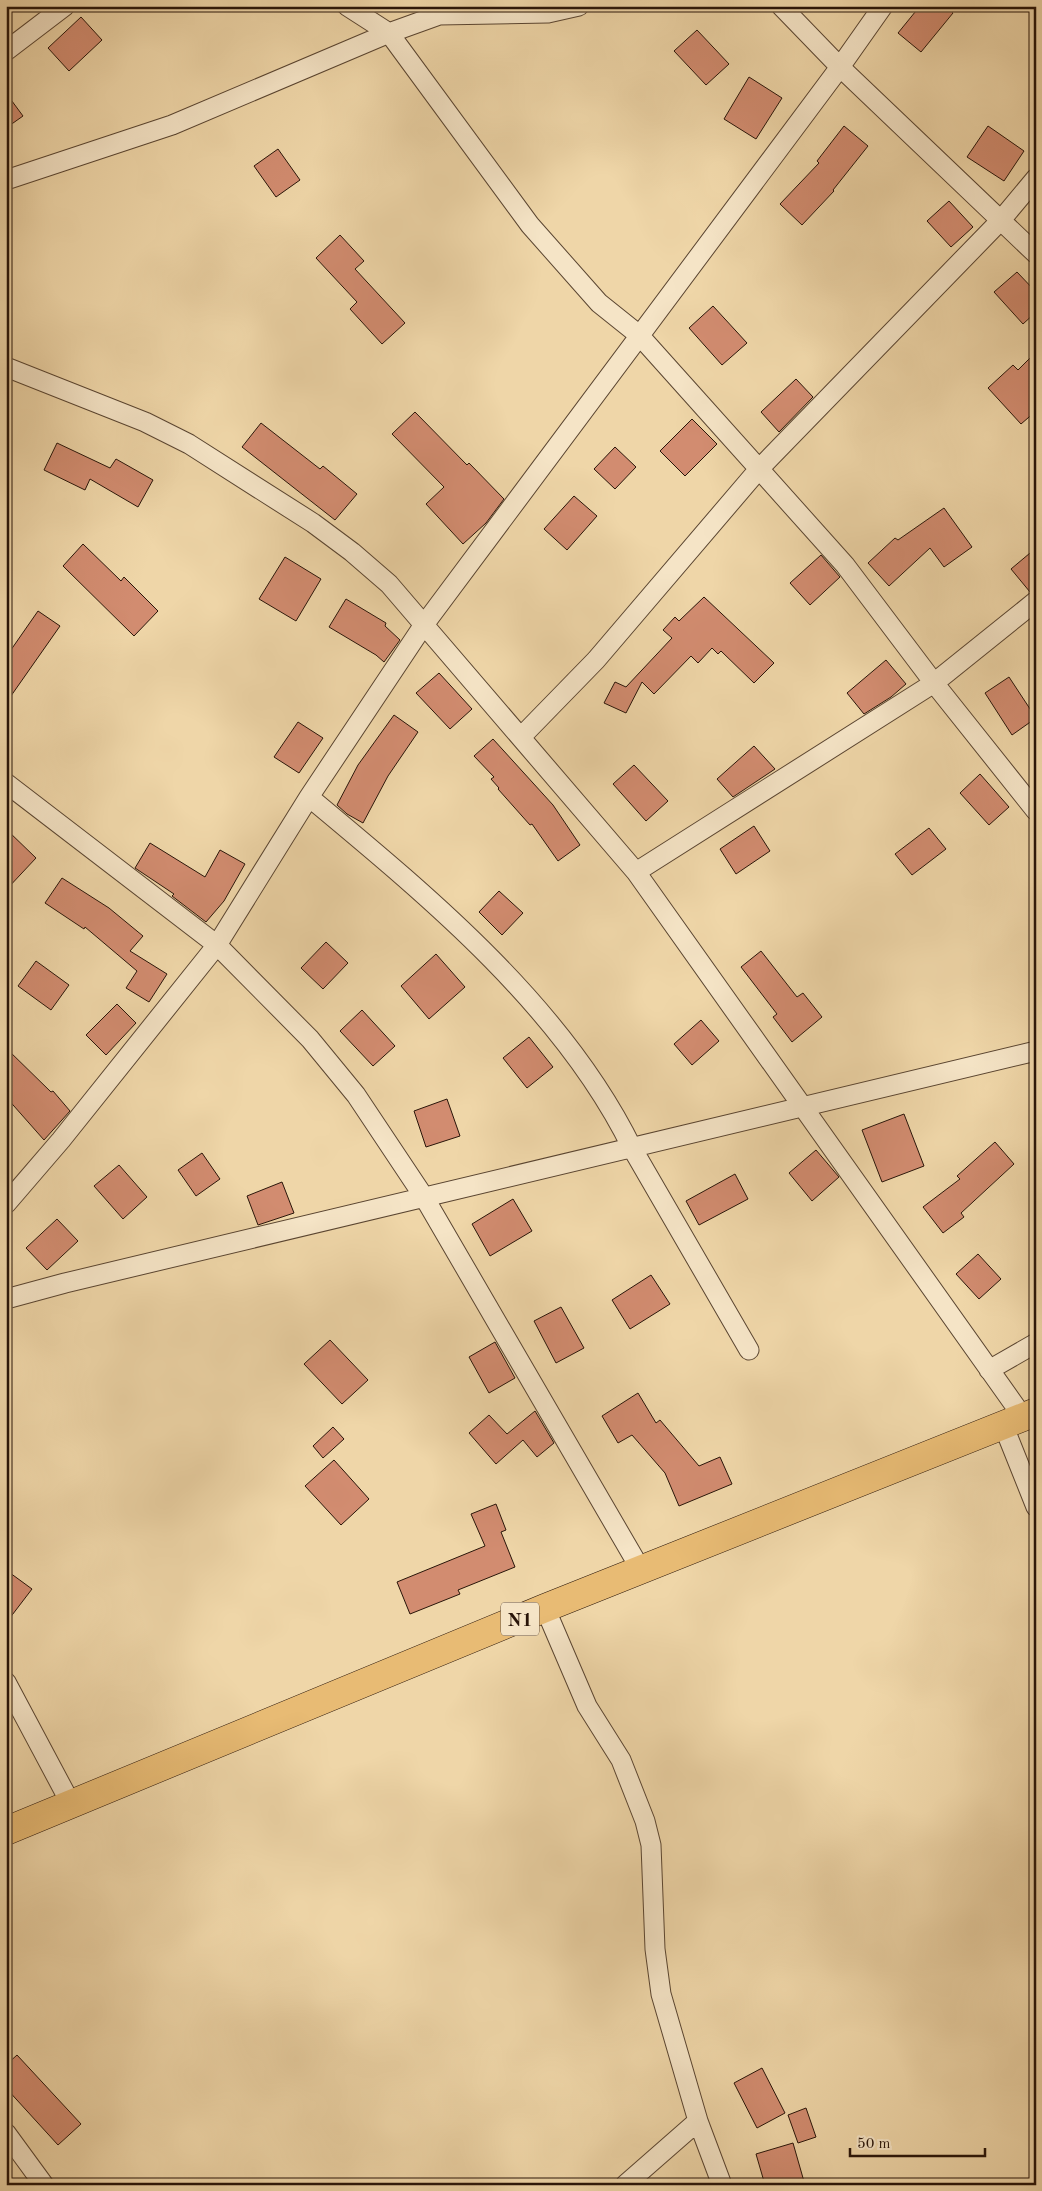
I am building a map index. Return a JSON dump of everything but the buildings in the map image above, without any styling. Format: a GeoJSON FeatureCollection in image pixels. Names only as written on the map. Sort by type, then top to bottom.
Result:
{"type":"FeatureCollection","features":[{"type":"Feature","properties":{"kind":"main road","name":"N1"},"geometry":{"type":"LineString","coordinates":[[6,1831],[545,1608],[1021,1419]]}},
{"type":"Feature","properties":{"kind":"street"},"geometry":{"type":"LineString","coordinates":[[6,52],[65,6]]}},
{"type":"Feature","properties":{"kind":"street"},"geometry":{"type":"LineString","coordinates":[[347,6],[389,33],[530,225],[598,303],[639,335],[846,565],[934,683],[1036,811]]}},
{"type":"Feature","properties":{"kind":"street"},"geometry":{"type":"LineString","coordinates":[[6,180],[172,125],[389,33],[440,14],[548,13],[579,6]]}},
{"type":"Feature","properties":{"kind":"street"},"geometry":{"type":"LineString","coordinates":[[781,6],[840,67],[1036,254]]}},
{"type":"Feature","properties":{"kind":"street"},"geometry":{"type":"LineString","coordinates":[[6,1204],[67,1132],[217,945],[309,797],[424,626],[840,67],[882,6]]}},
{"type":"Feature","properties":{"kind":"street"},"geometry":{"type":"LineString","coordinates":[[521,737],[596,660],[760,469],[1001,220],[1036,178]]}},
{"type":"Feature","properties":{"kind":"street"},"geometry":{"type":"LineString","coordinates":[[6,367],[145,422],[189,444],[313,523],[352,552],[389,584],[636,872],[989,1370],[1021,1419],[1036,1507]]}},
{"type":"Feature","properties":{"kind":"street"},"geometry":{"type":"LineString","coordinates":[[636,872],[934,683],[1036,601]]}},
{"type":"Feature","properties":{"kind":"street"},"geometry":{"type":"LineString","coordinates":[[6,783],[217,945],[310,1039],[356,1095],[424,1197],[641,1570]]}},
{"type":"Feature","properties":{"kind":"street"},"geometry":{"type":"LineString","coordinates":[[309,797],[417,888],[546,1018],[590,1074],[616,1114],[632,1148],[749,1350]]}},
{"type":"Feature","properties":{"kind":"street"},"geometry":{"type":"LineString","coordinates":[[6,1299],[65,1283],[1036,1051]]}},
{"type":"Feature","properties":{"kind":"street"},"geometry":{"type":"LineString","coordinates":[[989,1370],[1036,1343]]}},
{"type":"Feature","properties":{"kind":"street"},"geometry":{"type":"LineString","coordinates":[[545,1608],[587,1706],[621,1760],[646,1821],[651,1845],[655,1949],[662,1994],[698,2121],[722,2185]]}},
{"type":"Feature","properties":{"kind":"street"},"geometry":{"type":"LineString","coordinates":[[6,1682],[70,1804]]}},
{"type":"Feature","properties":{"kind":"street"},"geometry":{"type":"LineString","coordinates":[[625,2185],[698,2121]]}},
{"type":"Feature","properties":{"kind":"street"},"geometry":{"type":"LineString","coordinates":[[6,2134],[44,2185]]}}]}
